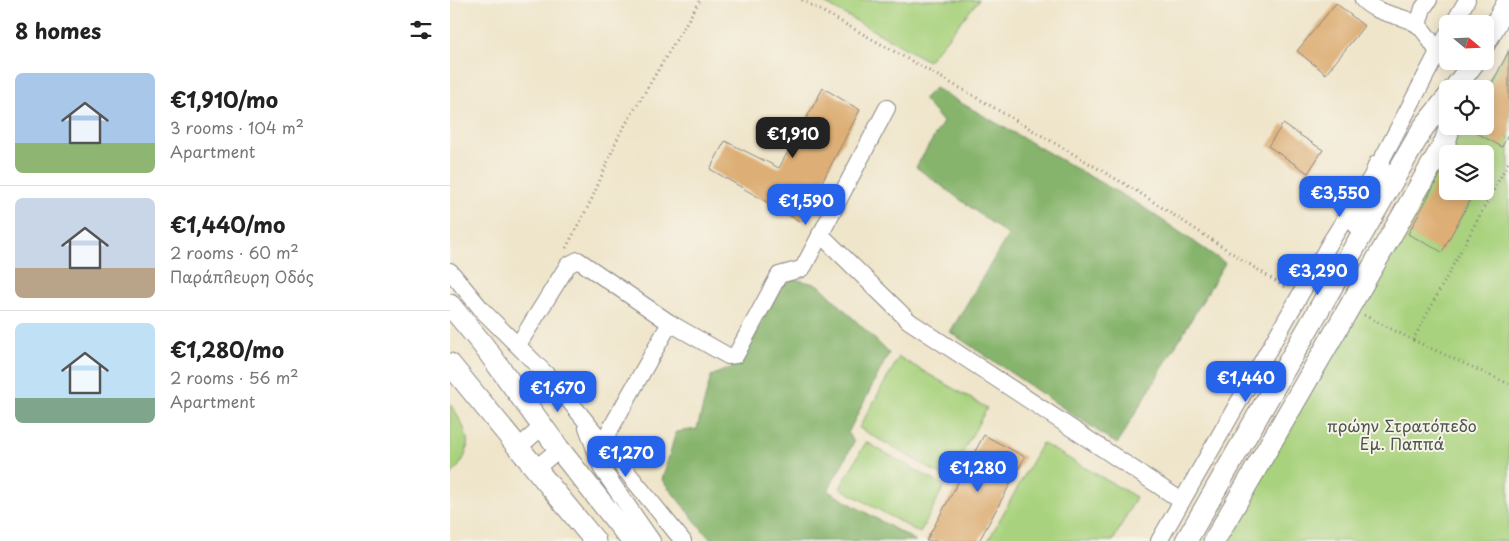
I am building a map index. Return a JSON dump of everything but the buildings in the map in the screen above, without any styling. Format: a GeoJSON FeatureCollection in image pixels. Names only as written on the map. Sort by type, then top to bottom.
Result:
{"type":"FeatureCollection","features":[{"type":"Feature","properties":{"kind":"main road"},"geometry":{"type":"LineString","coordinates":[[1494,27],[1509,0]]}},
{"type":"Feature","properties":{"kind":"main road"},"geometry":{"type":"LineString","coordinates":[[1186,541],[1336,283],[1423,128],[1439,108]]}},
{"type":"Feature","properties":{"kind":"main road"},"geometry":{"type":"LineString","coordinates":[[1214,541],[1347,307],[1445,142],[1447,135]]}},
{"type":"Feature","properties":{"kind":"main road"},"geometry":{"type":"LineString","coordinates":[[1336,283],[1379,165]]}},
{"type":"Feature","properties":{"kind":"main road"},"geometry":{"type":"LineString","coordinates":[[450,305],[542,427],[632,541]]}},
{"type":"Feature","properties":{"kind":"main road"},"geometry":{"type":"LineString","coordinates":[[450,364],[595,541]]}},
{"type":"Feature","properties":{"kind":"street"},"geometry":{"type":"LineString","coordinates":[[1363,0],[1369,6],[1418,25],[1437,51]]}},
{"type":"Feature","properties":{"kind":"street"},"geometry":{"type":"LineString","coordinates":[[1418,25],[1423,8],[1430,0]]}},
{"type":"Feature","properties":{"kind":"street"},"geometry":{"type":"LineString","coordinates":[[1458,15],[1467,0]]}},
{"type":"Feature","properties":{"kind":"street"},"geometry":{"type":"LineString","coordinates":[[1159,541],[1330,241],[1379,165],[1439,48]]}},
{"type":"Feature","properties":{"kind":"street"},"geometry":{"type":"LineString","coordinates":[[518,345],[568,265],[574,260],[582,262],[670,323],[722,353],[731,357],[739,352],[779,275],[803,268],[887,108]]}},
{"type":"Feature","properties":{"kind":"street"},"geometry":{"type":"LineString","coordinates":[[820,234],[909,321],[1182,501]]}},
{"type":"Feature","properties":{"kind":"street"},"geometry":{"type":"LineString","coordinates":[[450,271],[483,311],[553,381],[683,541]]}},
{"type":"Feature","properties":{"kind":"street"},"geometry":{"type":"LineString","coordinates":[[603,442],[670,323]]}},
{"type":"Feature","properties":{"kind":"street"},"geometry":{"type":"LineString","coordinates":[[585,422],[602,469],[652,541]]}},
{"type":"Feature","properties":{"kind":"street"},"geometry":{"type":"LineString","coordinates":[[519,447],[542,427]]}},
{"type":"Feature","properties":{"kind":"street"},"geometry":{"type":"LineString","coordinates":[[535,469],[559,449]]}},
{"type":"Feature","properties":{"kind":"path"},"geometry":{"type":"LineString","coordinates":[[568,265],[565,251],[591,201],[618,137],[700,0]]}},
{"type":"Feature","properties":{"kind":"path"},"geometry":{"type":"LineString","coordinates":[[802,0],[967,92],[1135,190],[1300,296]]}},
{"type":"Feature","properties":{"kind":"path"},"geometry":{"type":"LineString","coordinates":[[1413,340],[1509,161]]}},
{"type":"Feature","properties":{"kind":"path"},"geometry":{"type":"LineString","coordinates":[[1347,307],[1509,384]]}},
{"type":"Feature","properties":{"kind":"green space"},"geometry":{"type":"Polygon","coordinates":[[[819,0],[979,0],[928,61],[819,0]]]}},
{"type":"Feature","properties":{"kind":"green space","name":"πρώην Στρατόπεδο Εμ. Παππά"},"geometry":{"type":"Polygon","coordinates":[[[1509,45],[1509,541],[1221,541],[1439,166],[1439,200],[1494,200],[1494,145],[1451,145],[1457,135],[1494,135],[1494,80],[1489,80],[1509,45]]]}},
{"type":"Feature","properties":{"kind":"green space"},"geometry":{"type":"Polygon","coordinates":[[[935,88],[1140,205],[1225,263],[1117,444],[950,332],[1008,235],[916,167],[943,122],[923,99],[935,88]]]}},
{"type":"Feature","properties":{"kind":"green space"},"geometry":{"type":"Polygon","coordinates":[[[794,279],[819,285],[889,353],[848,433],[854,442],[828,491],[916,541],[722,541],[709,538],[662,480],[676,432],[697,429],[711,376],[739,364],[780,288],[794,279]]]}},
{"type":"Feature","properties":{"kind":"green space"},"geometry":{"type":"Polygon","coordinates":[[[899,357],[987,408],[948,479],[859,428],[899,357]]]}},
{"type":"Feature","properties":{"kind":"green space"},"geometry":{"type":"Polygon","coordinates":[[[450,404],[462,424],[467,441],[467,449],[459,466],[450,476],[450,404]]]}},
{"type":"Feature","properties":{"kind":"green space"},"geometry":{"type":"Polygon","coordinates":[[[866,442],[944,486],[920,533],[840,488],[866,442]]]}},
{"type":"Feature","properties":{"kind":"green space"},"geometry":{"type":"Polygon","coordinates":[[[1042,443],[1136,497],[1113,541],[988,541],[1042,443]]]}}]}
